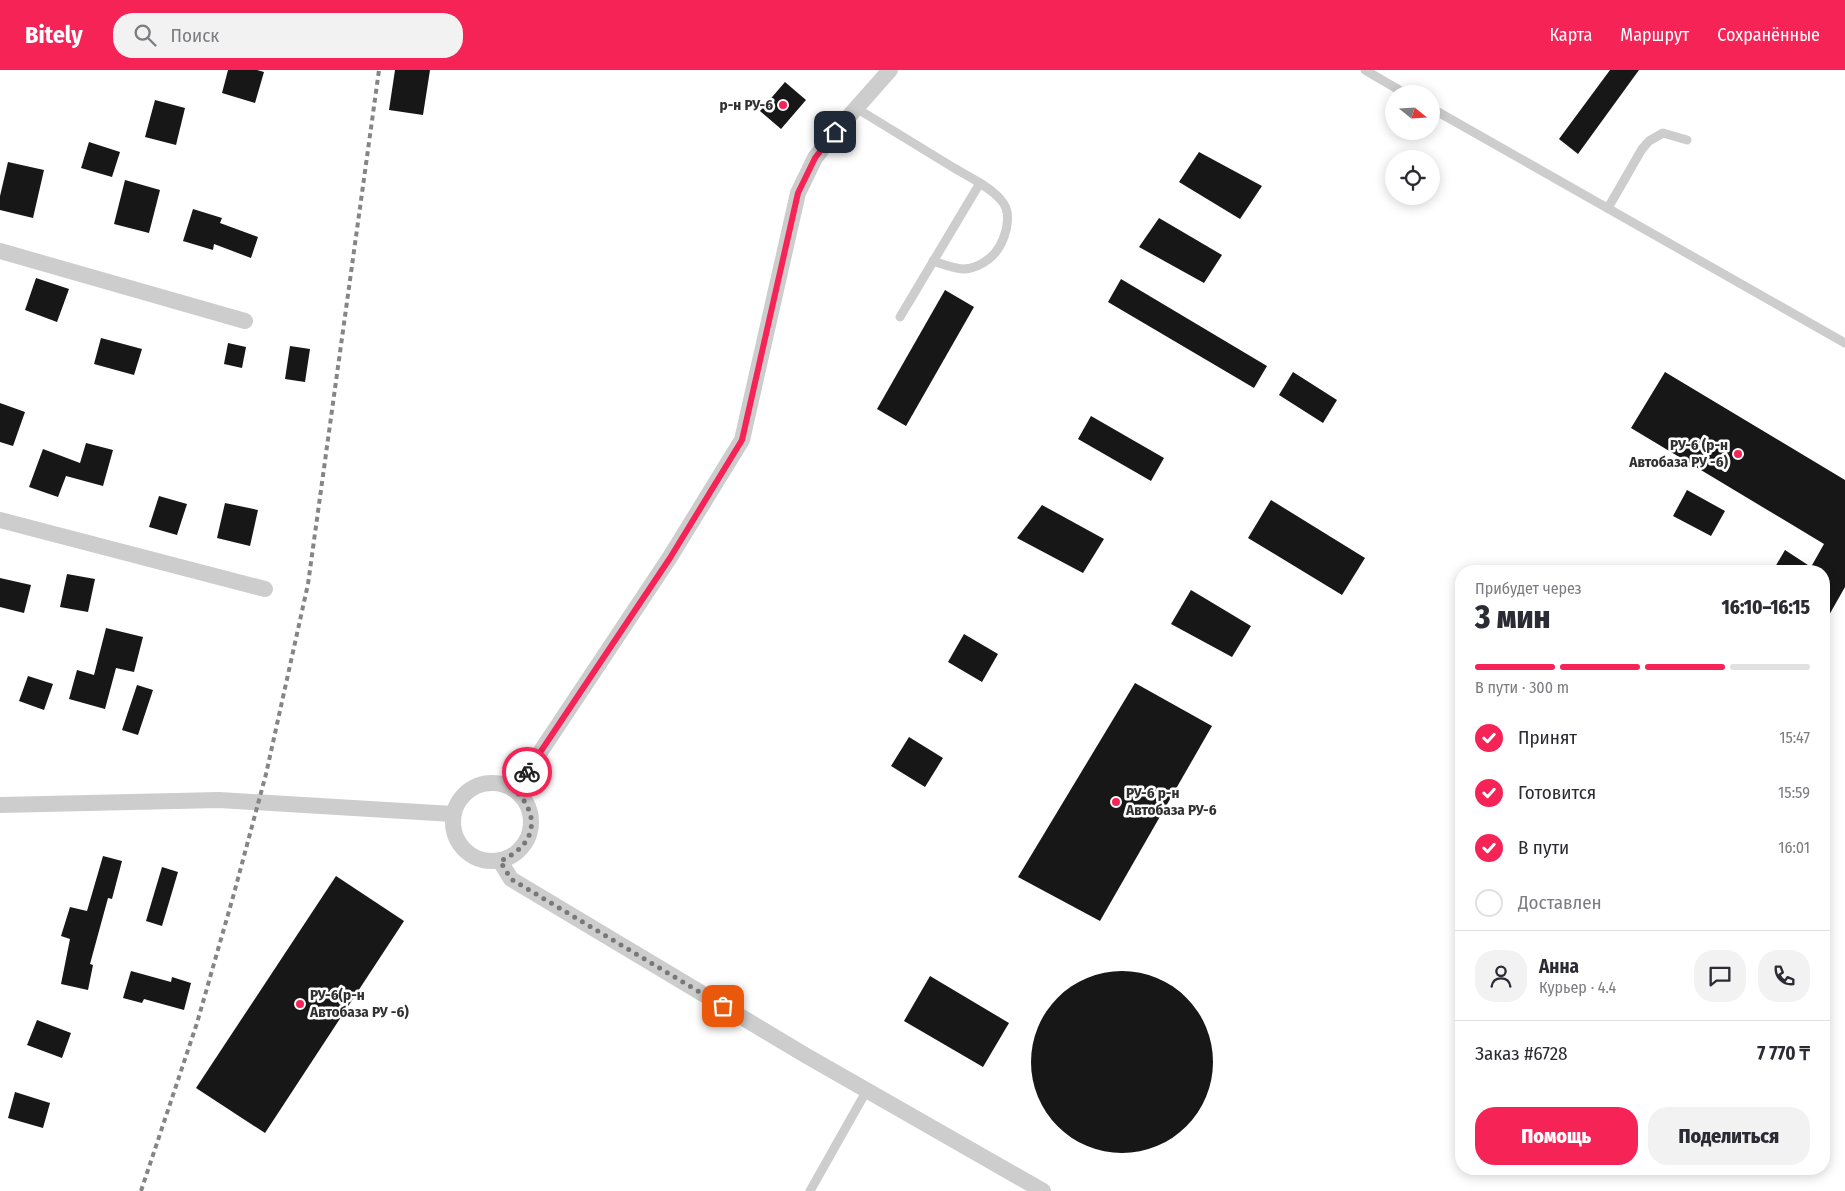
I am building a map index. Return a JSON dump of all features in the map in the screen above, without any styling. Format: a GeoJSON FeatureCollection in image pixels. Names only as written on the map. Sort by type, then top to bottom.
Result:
{"type":"FeatureCollection","features":[{"type":"Feature","properties":{"kind":"street"},"geometry":{"type":"LineString","coordinates":[[515,790],[670,558],[742,440],[798,193],[815,158],[890,70]]}},
{"type":"Feature","properties":{"kind":"street"},"geometry":{"type":"LineString","coordinates":[[0,251],[245,321]]}},
{"type":"Feature","properties":{"kind":"street"},"geometry":{"type":"LineString","coordinates":[[0,520],[265,589]]}},
{"type":"Feature","properties":{"kind":"street"},"geometry":{"type":"LineString","coordinates":[[490,783],[503,784],[515,790],[524,799],[530,811],[532,824],[523,848],[512,856],[500,861],[487,862],[474,858],[464,851],[456,840],[452,827],[453,814],[458,802],[466,792],[478,785],[490,783]]}},
{"type":"Feature","properties":{"kind":"street"},"geometry":{"type":"LineString","coordinates":[[0,804],[219,800],[453,814]]}},
{"type":"Feature","properties":{"kind":"street"},"geometry":{"type":"LineString","coordinates":[[500,861],[511,879],[805,1055],[1043,1191]]}},
{"type":"Feature","properties":{"kind":"lane"},"geometry":{"type":"LineString","coordinates":[[1365,70],[1391,85]]}},
{"type":"Feature","properties":{"kind":"lane"},"geometry":{"type":"LineString","coordinates":[[856,108],[980,183],[1002,200],[1008,213],[1007,227],[994,254],[981,265],[969,269],[956,269],[933,261]]}},
{"type":"Feature","properties":{"kind":"lane"},"geometry":{"type":"LineString","coordinates":[[1440,113],[1845,344]]}},
{"type":"Feature","properties":{"kind":"lane"},"geometry":{"type":"LineString","coordinates":[[1608,208],[1648,141],[1663,133],[1687,140]]}},
{"type":"Feature","properties":{"kind":"lane"},"geometry":{"type":"LineString","coordinates":[[900,317],[980,183]]}},
{"type":"Feature","properties":{"kind":"lane"},"geometry":{"type":"LineString","coordinates":[[810,1191],[867,1090]]}},
{"type":"Feature","properties":{"kind":"building"},"geometry":{"type":"Polygon","coordinates":[[[228,70],[257,70],[264,72],[255,103],[222,93],[228,70]]]}},
{"type":"Feature","properties":{"kind":"building"},"geometry":{"type":"Polygon","coordinates":[[[395,70],[430,70],[423,115],[389,110],[395,70]]]}},
{"type":"Feature","properties":{"kind":"building"},"geometry":{"type":"Polygon","coordinates":[[[1610,70],[1639,70],[1578,154],[1559,139],[1610,70]]]}},
{"type":"Feature","properties":{"kind":"building","name":"р-н РУ-6"},"geometry":{"type":"Polygon","coordinates":[[[785,82],[806,100],[781,129],[760,111],[785,82]]]}},
{"type":"Feature","properties":{"kind":"building"},"geometry":{"type":"Polygon","coordinates":[[[155,100],[185,108],[176,145],[145,137],[155,100]]]}},
{"type":"Feature","properties":{"kind":"building"},"geometry":{"type":"Polygon","coordinates":[[[89,142],[120,152],[112,177],[81,168],[89,142]]]}},
{"type":"Feature","properties":{"kind":"building"},"geometry":{"type":"Polygon","coordinates":[[[1199,152],[1262,186],[1240,219],[1179,182],[1199,152]]]}},
{"type":"Feature","properties":{"kind":"building"},"geometry":{"type":"Polygon","coordinates":[[[8,162],[44,170],[33,218],[0,210],[0,196],[8,162]]]}},
{"type":"Feature","properties":{"kind":"building"},"geometry":{"type":"Polygon","coordinates":[[[125,180],[160,190],[149,233],[114,224],[125,180]]]}},
{"type":"Feature","properties":{"kind":"building"},"geometry":{"type":"Polygon","coordinates":[[[193,209],[222,218],[220,223],[258,237],[251,258],[214,244],[213,250],[183,241],[193,209]]]}},
{"type":"Feature","properties":{"kind":"building"},"geometry":{"type":"Polygon","coordinates":[[[1159,218],[1222,255],[1204,283],[1139,247],[1159,218]]]}},
{"type":"Feature","properties":{"kind":"building"},"geometry":{"type":"Polygon","coordinates":[[[36,278],[69,289],[57,322],[25,310],[36,278]]]}},
{"type":"Feature","properties":{"kind":"building"},"geometry":{"type":"Polygon","coordinates":[[[1121,279],[1267,366],[1254,388],[1108,302],[1121,279]]]}},
{"type":"Feature","properties":{"kind":"building"},"geometry":{"type":"Polygon","coordinates":[[[945,290],[974,307],[906,426],[877,409],[945,290]]]}},
{"type":"Feature","properties":{"kind":"building"},"geometry":{"type":"Polygon","coordinates":[[[101,338],[142,349],[134,375],[94,364],[101,338]]]}},
{"type":"Feature","properties":{"kind":"building"},"geometry":{"type":"Polygon","coordinates":[[[228,343],[246,347],[242,368],[224,364],[228,343]]]}},
{"type":"Feature","properties":{"kind":"building"},"geometry":{"type":"Polygon","coordinates":[[[290,346],[310,349],[305,382],[285,379],[290,346]]]}},
{"type":"Feature","properties":{"kind":"building"},"geometry":{"type":"Polygon","coordinates":[[[1293,372],[1337,400],[1323,423],[1279,395],[1293,372]]]}},
{"type":"Feature","properties":{"kind":"building","name":"РУ-6 (р-н Автобаза РУ -6)"},"geometry":{"type":"Polygon","coordinates":[[[1665,372],[1845,480],[1845,587],[1830,613],[1830,565],[1812,565],[1824,544],[1631,428],[1665,372]]]}},
{"type":"Feature","properties":{"kind":"building"},"geometry":{"type":"Polygon","coordinates":[[[0,403],[25,412],[13,446],[0,442],[0,403]]]}},
{"type":"Feature","properties":{"kind":"building"},"geometry":{"type":"Polygon","coordinates":[[[1091,416],[1164,458],[1151,481],[1078,439],[1091,416]]]}},
{"type":"Feature","properties":{"kind":"building"},"geometry":{"type":"Polygon","coordinates":[[[86,443],[113,450],[103,486],[66,476],[58,497],[29,487],[43,449],[80,463],[86,443]]]}},
{"type":"Feature","properties":{"kind":"building"},"geometry":{"type":"Polygon","coordinates":[[[1687,490],[1725,511],[1711,536],[1673,516],[1687,490]]]}},
{"type":"Feature","properties":{"kind":"building"},"geometry":{"type":"Polygon","coordinates":[[[159,496],[187,504],[177,535],[149,527],[159,496]]]}},
{"type":"Feature","properties":{"kind":"building"},"geometry":{"type":"Polygon","coordinates":[[[1271,500],[1365,558],[1342,595],[1248,538],[1271,500]]]}},
{"type":"Feature","properties":{"kind":"building"},"geometry":{"type":"Polygon","coordinates":[[[225,503],[258,510],[250,546],[217,538],[225,503]]]}},
{"type":"Feature","properties":{"kind":"building"},"geometry":{"type":"Polygon","coordinates":[[[1042,505],[1104,539],[1083,573],[1017,538],[1042,505]]]}},
{"type":"Feature","properties":{"kind":"building","name":"РУ-6 (р-н Автобаза РУ -6)"},"geometry":{"type":"Polygon","coordinates":[[[1785,550],[1808,565],[1776,565],[1785,550]]]}},
{"type":"Feature","properties":{"kind":"building"},"geometry":{"type":"Polygon","coordinates":[[[67,574],[95,579],[88,612],[60,607],[67,574]]]}},
{"type":"Feature","properties":{"kind":"building"},"geometry":{"type":"Polygon","coordinates":[[[0,578],[31,585],[24,613],[0,607],[0,578]]]}},
{"type":"Feature","properties":{"kind":"building"},"geometry":{"type":"Polygon","coordinates":[[[1191,590],[1251,626],[1232,657],[1171,624],[1191,590]]]}},
{"type":"Feature","properties":{"kind":"building"},"geometry":{"type":"Polygon","coordinates":[[[106,628],[143,637],[134,672],[116,668],[105,709],[69,699],[77,670],[94,675],[106,628]]]}},
{"type":"Feature","properties":{"kind":"building"},"geometry":{"type":"Polygon","coordinates":[[[964,634],[998,654],[982,682],[948,662],[964,634]]]}},
{"type":"Feature","properties":{"kind":"building"},"geometry":{"type":"Polygon","coordinates":[[[28,676],[53,684],[44,710],[19,701],[28,676]]]}},
{"type":"Feature","properties":{"kind":"building","name":"РУ-6 р-н Автобаза РУ-6"},"geometry":{"type":"Polygon","coordinates":[[[1135,683],[1212,726],[1100,921],[1018,877],[1135,683]]]}},
{"type":"Feature","properties":{"kind":"building"},"geometry":{"type":"Polygon","coordinates":[[[137,685],[153,690],[138,735],[122,730],[137,685]]]}},
{"type":"Feature","properties":{"kind":"building"},"geometry":{"type":"Polygon","coordinates":[[[909,737],[943,758],[925,787],[891,766],[909,737]]]}},
{"type":"Feature","properties":{"kind":"building"},"geometry":{"type":"Polygon","coordinates":[[[103,856],[122,861],[112,899],[108,898],[90,964],[93,965],[88,990],[61,984],[70,939],[61,936],[70,907],[87,911],[103,856]]]}},
{"type":"Feature","properties":{"kind":"building"},"geometry":{"type":"Polygon","coordinates":[[[162,867],[178,872],[162,926],[146,921],[162,867]]]}},
{"type":"Feature","properties":{"kind":"building","name":"РУ-6(р-н Автобаза РУ -6)"},"geometry":{"type":"Polygon","coordinates":[[[336,876],[404,921],[265,1133],[196,1088],[336,876]]]}},
{"type":"Feature","properties":{"kind":"building"},"geometry":{"type":"Polygon","coordinates":[[[131,971],[171,982],[172,977],[191,983],[184,1010],[144,999],[142,1003],[123,998],[131,971]]]}},
{"type":"Feature","properties":{"kind":"building"},"geometry":{"type":"Polygon","coordinates":[[[1122,971],[1140,973],[1157,978],[1172,986],[1192,1004],[1206,1027],[1211,1044],[1213,1062],[1211,1080],[1206,1097],[1198,1112],[1180,1132],[1157,1146],[1140,1151],[1122,1153],[1104,1151],[1087,1146],[1072,1138],[1052,1120],[1038,1097],[1033,1080],[1031,1062],[1033,1044],[1038,1027],[1046,1012],[1064,992],[1087,978],[1104,973],[1122,971]]]}},
{"type":"Feature","properties":{"kind":"building"},"geometry":{"type":"Polygon","coordinates":[[[930,976],[1009,1023],[983,1067],[904,1021],[930,976]]]}},
{"type":"Feature","properties":{"kind":"building"},"geometry":{"type":"Polygon","coordinates":[[[37,1020],[71,1033],[62,1058],[27,1045],[37,1020]]]}},
{"type":"Feature","properties":{"kind":"building"},"geometry":{"type":"Polygon","coordinates":[[[15,1092],[50,1103],[43,1128],[8,1118],[15,1092]]]}},
{"type":"Feature","properties":{"kind":"railway"},"geometry":{"type":"LineString","coordinates":[[141,1191],[197,1023],[233,897],[266,774],[308,584],[379,70]]}},
{"type":"Feature","properties":{"kind":"way so far"},"geometry":{"type":"LineString","coordinates":[[527,772],[515,790],[524,799],[530,811],[532,824],[529,836],[523,848],[512,856],[500,861],[511,879],[723,1006]]}},
{"type":"Feature","properties":{"kind":"place","name":"р-н РУ-6"},"geometry":{"type":"Point","coordinates":[783,105]}},
{"type":"Feature","properties":{"kind":"place","name":"РУ-6 (р-н Автобаза РУ -6)"},"geometry":{"type":"Point","coordinates":[1738,454]}},
{"type":"Feature","properties":{"kind":"place","name":"РУ-6 р-н Автобаза РУ-6"},"geometry":{"type":"Point","coordinates":[1116,802]}},
{"type":"Feature","properties":{"kind":"place","name":"РУ-6(р-н Автобаза РУ -6)"},"geometry":{"type":"Point","coordinates":[300,1004]}},
{"type":"Feature","properties":{"kind":"route"},"geometry":{"type":"LineString","coordinates":[[527,772],[670,558],[742,440],[798,193],[815,158],[835,132]]}}]}
